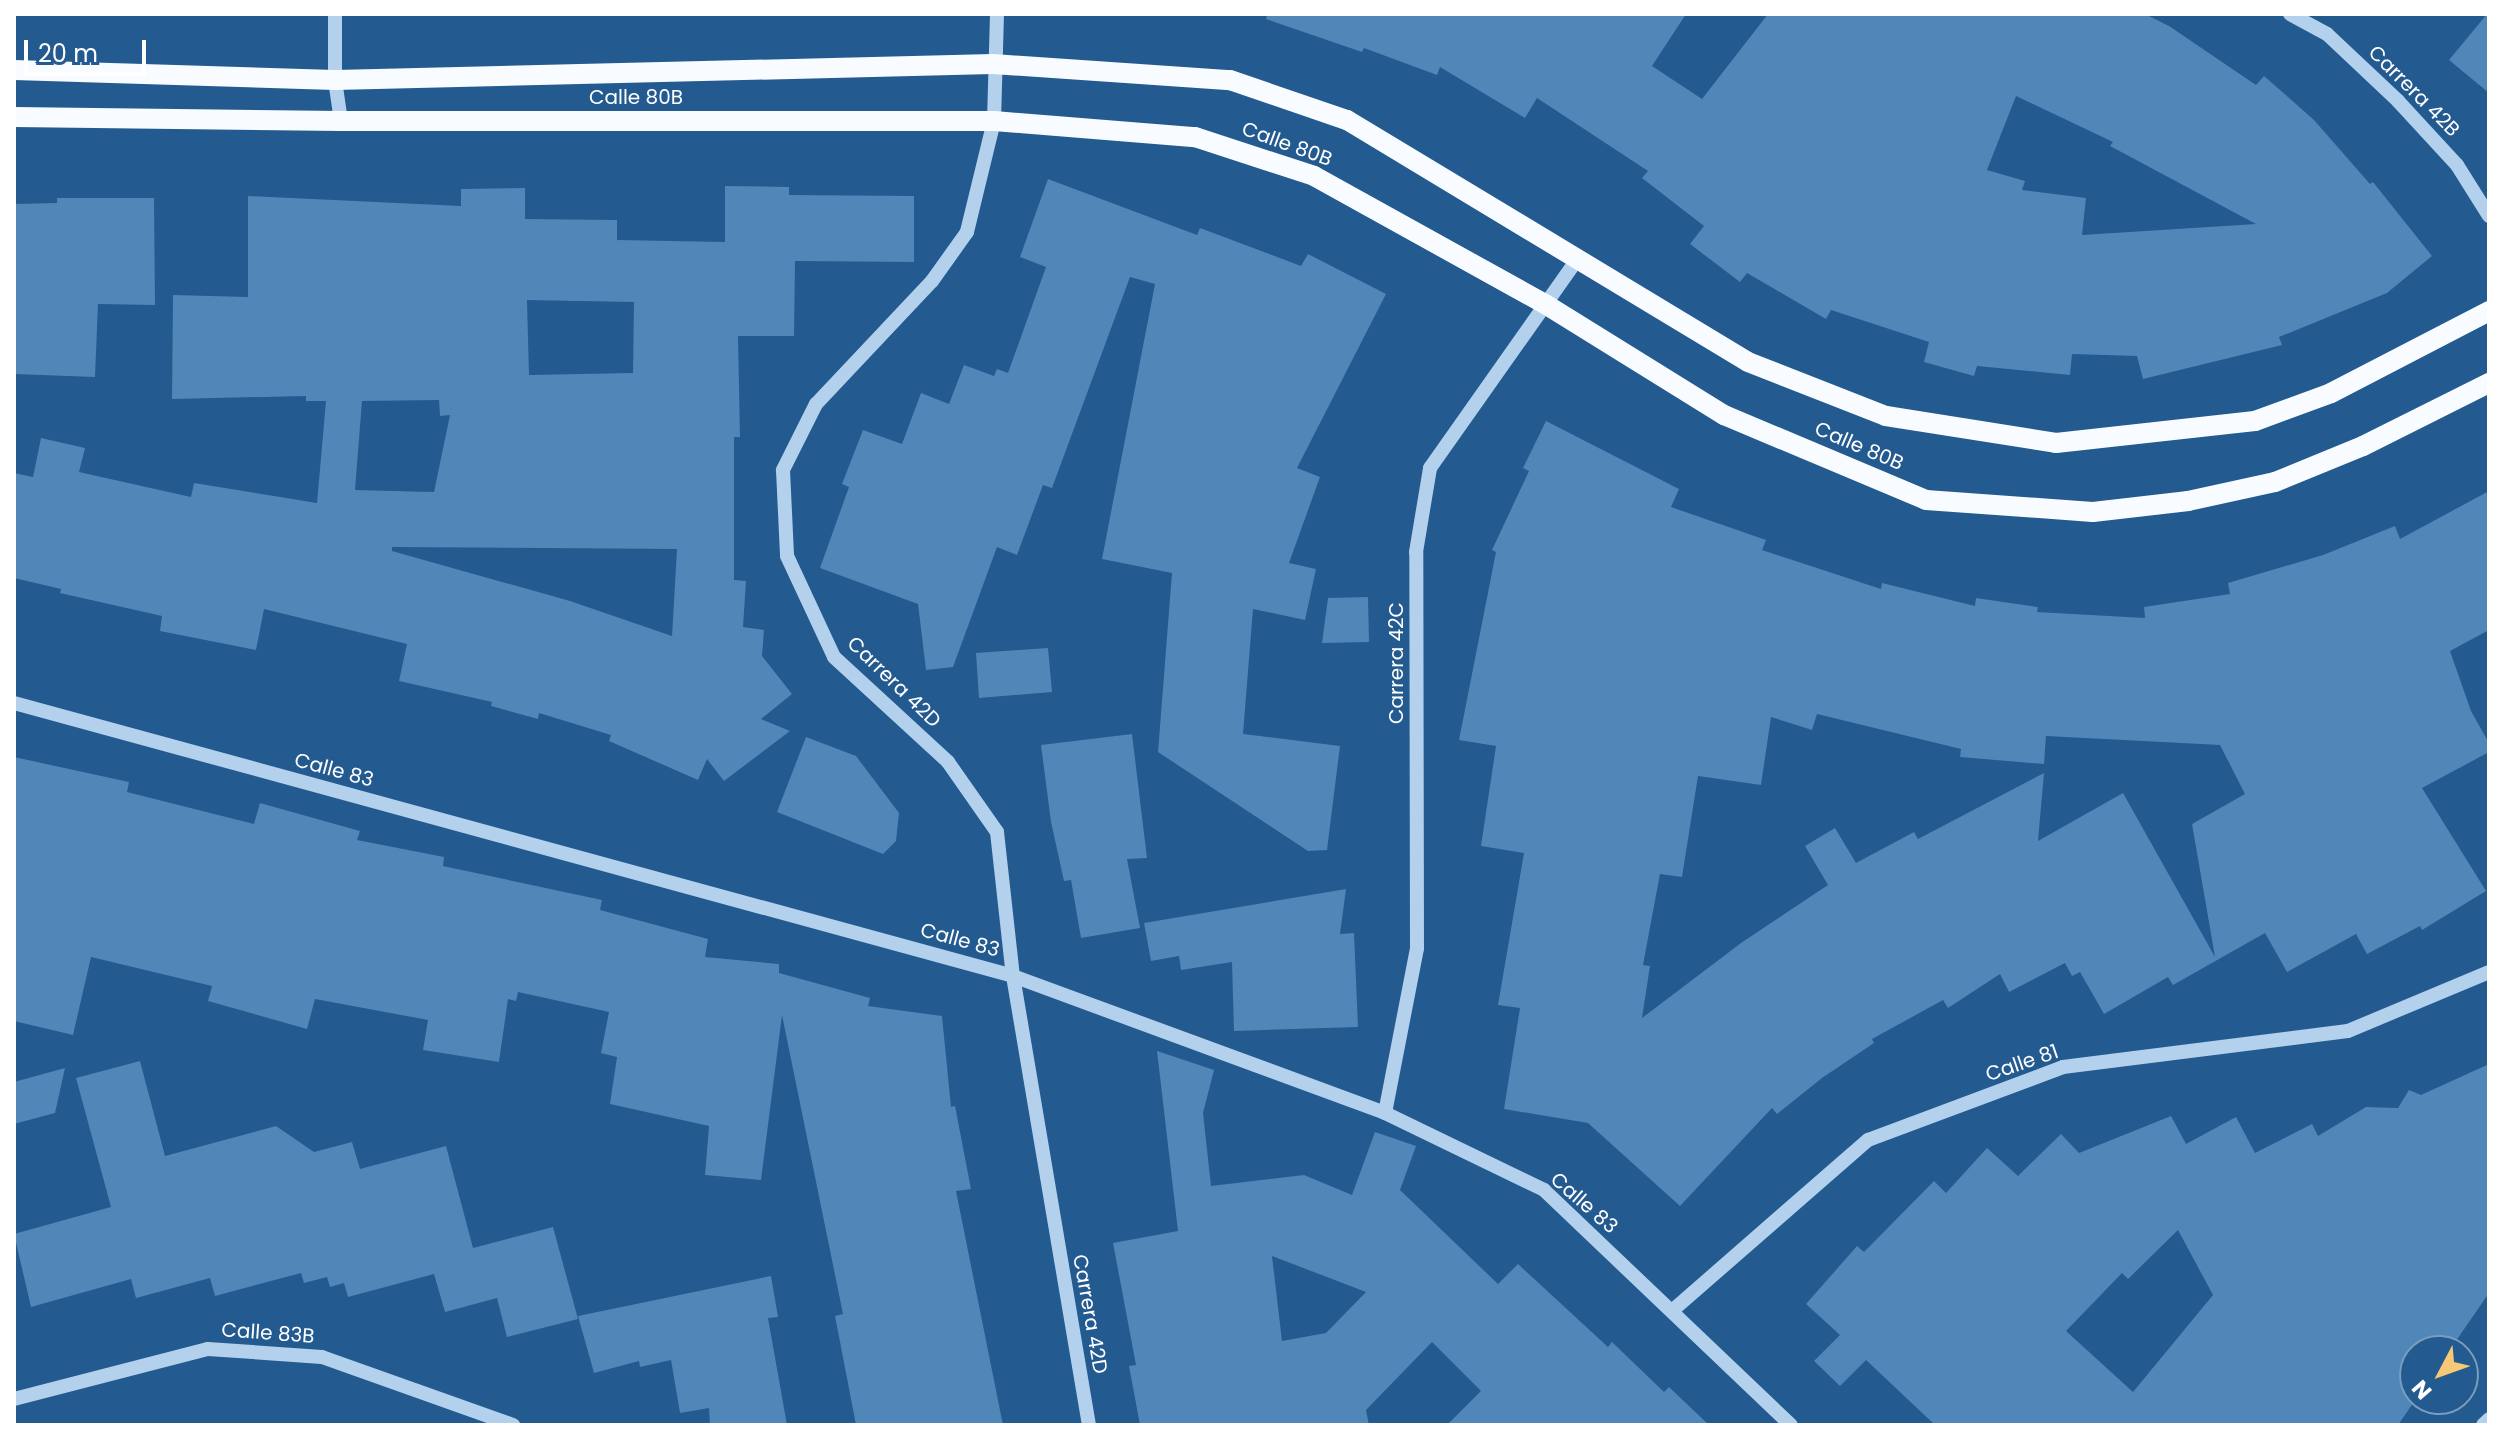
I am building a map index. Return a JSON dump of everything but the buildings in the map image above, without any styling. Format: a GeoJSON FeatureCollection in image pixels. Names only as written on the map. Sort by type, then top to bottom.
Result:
{"type":"FeatureCollection","features":[{"type":"Feature","properties":{"kind":"main road","name":"Calle 80B"},"geometry":{"type":"LineString","coordinates":[[14,70],[335,80],[993,64],[1230,80],[1347,120],[1579,257],[1748,362],[1886,416],[2056,443],[2255,421],[2331,393],[2489,311]]}},
{"type":"Feature","properties":{"kind":"main road","name":"Calle 80B"},"geometry":{"type":"LineString","coordinates":[[14,117],[341,121],[994,121],[1195,137],[1314,176],[1545,304],[1724,415],[1926,500],[2093,512],[2188,501],[2275,482],[2363,446],[2489,383]]}},
{"type":"Feature","properties":{"kind":"street"},"geometry":{"type":"LineString","coordinates":[[335,14],[335,80],[341,121]]}},
{"type":"Feature","properties":{"kind":"street","name":"Carrera 42D"},"geometry":{"type":"LineString","coordinates":[[997,14],[993,64],[994,121],[967,232],[932,281],[816,404],[783,470],[787,556],[834,657],[948,762],[997,832],[1013,976],[1089,1425]]}},
{"type":"Feature","properties":{"kind":"street","name":"Carrera 42B"},"geometry":{"type":"LineString","coordinates":[[2290,14],[2327,34],[2398,101],[2457,165],[2489,216]]}},
{"type":"Feature","properties":{"kind":"street","name":"Carrera 42C"},"geometry":{"type":"LineString","coordinates":[[1385,1113],[1417,948],[1416,552],[1430,468],[1579,257]]}},
{"type":"Feature","properties":{"kind":"street","name":"Calle 83"},"geometry":{"type":"LineString","coordinates":[[14,703],[1013,976],[1385,1113],[1544,1190],[1791,1425]]}},
{"type":"Feature","properties":{"kind":"street","name":"Calle 81"},"geometry":{"type":"LineString","coordinates":[[1673,1310],[1868,1140],[2063,1067],[2348,1031],[2489,972]]}},
{"type":"Feature","properties":{"kind":"street","name":"Calle 83B"},"geometry":{"type":"LineString","coordinates":[[14,1399],[208,1349],[322,1357],[513,1425]]}},
{"type":"Feature","properties":{"kind":"street"},"geometry":{"type":"LineString","coordinates":[[2483,1425],[2489,1419]]}}]}
